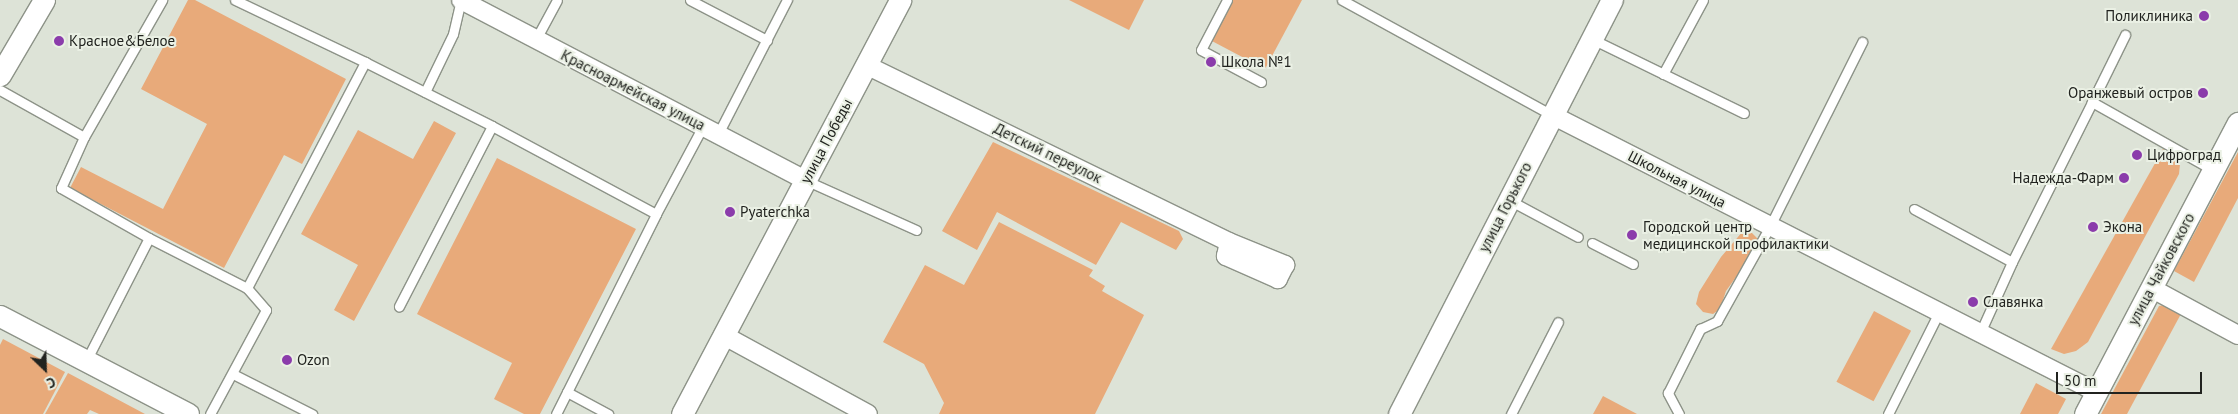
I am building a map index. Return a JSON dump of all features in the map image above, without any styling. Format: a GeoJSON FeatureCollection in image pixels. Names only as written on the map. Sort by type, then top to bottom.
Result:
{"type":"FeatureCollection","features":[{"type":"Feature","properties":{"kind":"street"},"geometry":{"type":"LineString","coordinates":[[0,75],[44,0]]}},
{"type":"Feature","properties":{"kind":"street","name":"Красноармейская улица"},"geometry":{"type":"LineString","coordinates":[[461,0],[805,180]]}},
{"type":"Feature","properties":{"kind":"street","name":"улица Победы"},"geometry":{"type":"LineString","coordinates":[[682,414],[900,0]]}},
{"type":"Feature","properties":{"kind":"street","name":"улица Горького"},"geometry":{"type":"LineString","coordinates":[[1398,414],[1612,0]]}},
{"type":"Feature","properties":{"kind":"street","name":"Детский переулок"},"geometry":{"type":"LineString","coordinates":[[866,65],[1229,242]]}},
{"type":"Feature","properties":{"kind":"street","name":"Школьная улица"},"geometry":{"type":"LineString","coordinates":[[1552,115],[2096,392]]}},
{"type":"Feature","properties":{"kind":"street","name":"улица Чайковского"},"geometry":{"type":"LineString","coordinates":[[2085,414],[2238,123]]}},
{"type":"Feature","properties":{"kind":"street"},"geometry":{"type":"LineString","coordinates":[[2151,288],[2238,335]]}},
{"type":"Feature","properties":{"kind":"street"},"geometry":{"type":"LineString","coordinates":[[0,316],[188,414]]}},
{"type":"Feature","properties":{"kind":"street"},"geometry":{"type":"LineString","coordinates":[[724,335],[868,414]]}},
{"type":"Feature","properties":{"kind":"lane"},"geometry":{"type":"LineString","coordinates":[[162,0],[84,137],[61,188],[149,238],[247,288],[266,310],[210,414]]}},
{"type":"Feature","properties":{"kind":"lane"},"geometry":{"type":"LineString","coordinates":[[235,0],[366,62],[492,126],[656,214]]}},
{"type":"Feature","properties":{"kind":"lane"},"geometry":{"type":"LineString","coordinates":[[425,92],[453,34],[461,0]]}},
{"type":"Feature","properties":{"kind":"lane"},"geometry":{"type":"LineString","coordinates":[[536,40],[557,0]]}},
{"type":"Feature","properties":{"kind":"lane"},"geometry":{"type":"LineString","coordinates":[[690,0],[766,40]]}},
{"type":"Feature","properties":{"kind":"lane"},"geometry":{"type":"LineString","coordinates":[[556,414],[656,214],[711,130],[766,40],[787,0]]}},
{"type":"Feature","properties":{"kind":"lane"},"geometry":{"type":"LineString","coordinates":[[1227,0],[1201,50],[1261,82]]}},
{"type":"Feature","properties":{"kind":"lane","name":"Школьная улица"},"geometry":{"type":"LineString","coordinates":[[1342,0],[1552,115]]}},
{"type":"Feature","properties":{"kind":"lane"},"geometry":{"type":"LineString","coordinates":[[1663,74],[1702,0]]}},
{"type":"Feature","properties":{"kind":"lane"},"geometry":{"type":"LineString","coordinates":[[1980,333],[2012,262],[2126,35]]}},
{"type":"Feature","properties":{"kind":"lane"},"geometry":{"type":"LineString","coordinates":[[1592,39],[1744,113]]}},
{"type":"Feature","properties":{"kind":"lane"},"geometry":{"type":"LineString","coordinates":[[1679,414],[1668,393],[1700,329],[1717,321],[1770,226],[1862,42]]}},
{"type":"Feature","properties":{"kind":"lane"},"geometry":{"type":"LineString","coordinates":[[247,288],[366,62]]}},
{"type":"Feature","properties":{"kind":"lane"},"geometry":{"type":"LineString","coordinates":[[0,90],[84,137]]}},
{"type":"Feature","properties":{"kind":"lane"},"geometry":{"type":"LineString","coordinates":[[2092,102],[2214,170]]}},
{"type":"Feature","properties":{"kind":"lane"},"geometry":{"type":"LineString","coordinates":[[399,306],[492,126]]}},
{"type":"Feature","properties":{"kind":"lane"},"geometry":{"type":"LineString","coordinates":[[805,180],[916,230]]}},
{"type":"Feature","properties":{"kind":"lane"},"geometry":{"type":"LineString","coordinates":[[1509,200],[1578,237]]}},
{"type":"Feature","properties":{"kind":"lane"},"geometry":{"type":"LineString","coordinates":[[1914,209],[2012,262]]}},
{"type":"Feature","properties":{"kind":"lane"},"geometry":{"type":"LineString","coordinates":[[86,361],[149,238]]}},
{"type":"Feature","properties":{"kind":"lane"},"geometry":{"type":"LineString","coordinates":[[1592,243],[1633,264]]}},
{"type":"Feature","properties":{"kind":"lane"},"geometry":{"type":"LineString","coordinates":[[1888,414],[1939,312]]}},
{"type":"Feature","properties":{"kind":"lane"},"geometry":{"type":"LineString","coordinates":[[1511,414],[1558,322]]}},
{"type":"Feature","properties":{"kind":"lane"},"geometry":{"type":"LineString","coordinates":[[233,374],[312,414]]}},
{"type":"Feature","properties":{"kind":"lane"},"geometry":{"type":"LineString","coordinates":[[567,392],[608,414]]}},
{"type":"Feature","properties":{"kind":"shaded area"},"geometry":{"type":"Polygon","coordinates":[[[188,0],[195,0],[346,79],[302,164],[284,155],[224,268],[70,188],[81,167],[163,209],[207,124],[141,89],[188,0]]]}},
{"type":"Feature","properties":{"kind":"shaded area"},"geometry":{"type":"Polygon","coordinates":[[[1069,0],[1144,0],[1129,30],[1069,0]]]}},
{"type":"Feature","properties":{"kind":"shaded area"},"geometry":{"type":"Polygon","coordinates":[[[1232,0],[1302,0],[1265,69],[1210,40],[1232,0]]]}},
{"type":"Feature","properties":{"kind":"shaded area"},"geometry":{"type":"Polygon","coordinates":[[[434,121],[456,133],[354,321],[334,310],[358,265],[301,234],[358,130],[413,159],[434,121]]]}},
{"type":"Feature","properties":{"kind":"shaded area"},"geometry":{"type":"Polygon","coordinates":[[[993,142],[1179,231],[1183,239],[1176,250],[1121,222],[1096,265],[997,212],[977,250],[942,231],[993,142]]]}},
{"type":"Feature","properties":{"kind":"shaded area"},"geometry":{"type":"Polygon","coordinates":[[[2163,149],[2180,164],[2179,174],[2088,342],[2076,351],[2064,354],[2051,349],[2163,149]]]}},
{"type":"Feature","properties":{"kind":"shaded area"},"geometry":{"type":"Polygon","coordinates":[[[2238,152],[2238,198],[2194,282],[2174,271],[2238,152]]]}},
{"type":"Feature","properties":{"kind":"shaded area"},"geometry":{"type":"Polygon","coordinates":[[[497,158],[636,229],[540,414],[524,414],[494,399],[512,363],[417,314],[497,158]]]}},
{"type":"Feature","properties":{"kind":"shaded area"},"geometry":{"type":"Polygon","coordinates":[[[999,222],[1093,270],[1089,276],[1105,286],[1102,291],[1144,315],[1095,414],[939,414],[944,403],[924,364],[883,342],[925,265],[964,285],[999,222]]]}},
{"type":"Feature","properties":{"kind":"shaded area"},"geometry":{"type":"Polygon","coordinates":[[[1743,231],[1752,233],[1758,239],[1749,259],[1726,291],[1720,309],[1713,314],[1703,312],[1696,304],[1699,292],[1721,257],[1743,231]]]}},
{"type":"Feature","properties":{"kind":"shaded area"},"geometry":{"type":"Polygon","coordinates":[[[2169,304],[2182,312],[2127,414],[2101,414],[2159,306],[2169,304]]]}},
{"type":"Feature","properties":{"kind":"shaded area"},"geometry":{"type":"Polygon","coordinates":[[[1874,311],[1911,331],[1874,401],[1836,382],[1874,311]]]}},
{"type":"Feature","properties":{"kind":"shaded area"},"geometry":{"type":"Polygon","coordinates":[[[3,339],[65,372],[43,414],[0,414],[0,345],[3,339]]]}},
{"type":"Feature","properties":{"kind":"shaded area"},"geometry":{"type":"Polygon","coordinates":[[[68,373],[145,414],[99,414],[90,410],[87,414],[45,414],[68,373]]]}},
{"type":"Feature","properties":{"kind":"shaded area"},"geometry":{"type":"Polygon","coordinates":[[[2036,383],[2066,399],[2058,414],[2020,414],[2036,383]]]}},
{"type":"Feature","properties":{"kind":"shaded area"},"geometry":{"type":"Polygon","coordinates":[[[1603,396],[1637,414],[1593,414],[1603,396]]]}},
{"type":"Feature","properties":{"kind":"place","name":"Поликлиника"},"geometry":{"type":"Point","coordinates":[2204,16]}},
{"type":"Feature","properties":{"kind":"place","name":"Красное&Белое"},"geometry":{"type":"Point","coordinates":[59,41]}},
{"type":"Feature","properties":{"kind":"place","name":"Школа №1"},"geometry":{"type":"Point","coordinates":[1211,62]}},
{"type":"Feature","properties":{"kind":"place","name":"Оранжевый остров"},"geometry":{"type":"Point","coordinates":[2203,93]}},
{"type":"Feature","properties":{"kind":"place","name":"Цифроград"},"geometry":{"type":"Point","coordinates":[2137,155]}},
{"type":"Feature","properties":{"kind":"place","name":"Надежда-Фарм"},"geometry":{"type":"Point","coordinates":[2124,178]}},
{"type":"Feature","properties":{"kind":"place","name":"Pyaterchka"},"geometry":{"type":"Point","coordinates":[730,212]}},
{"type":"Feature","properties":{"kind":"place","name":"Экона"},"geometry":{"type":"Point","coordinates":[2093,227]}},
{"type":"Feature","properties":{"kind":"place","name":"Городской центр медицинской профилактики"},"geometry":{"type":"Point","coordinates":[1632,235]}},
{"type":"Feature","properties":{"kind":"place","name":"Славянка"},"geometry":{"type":"Point","coordinates":[1973,302]}},
{"type":"Feature","properties":{"kind":"place","name":"Ozon"},"geometry":{"type":"Point","coordinates":[287,360]}}]}
